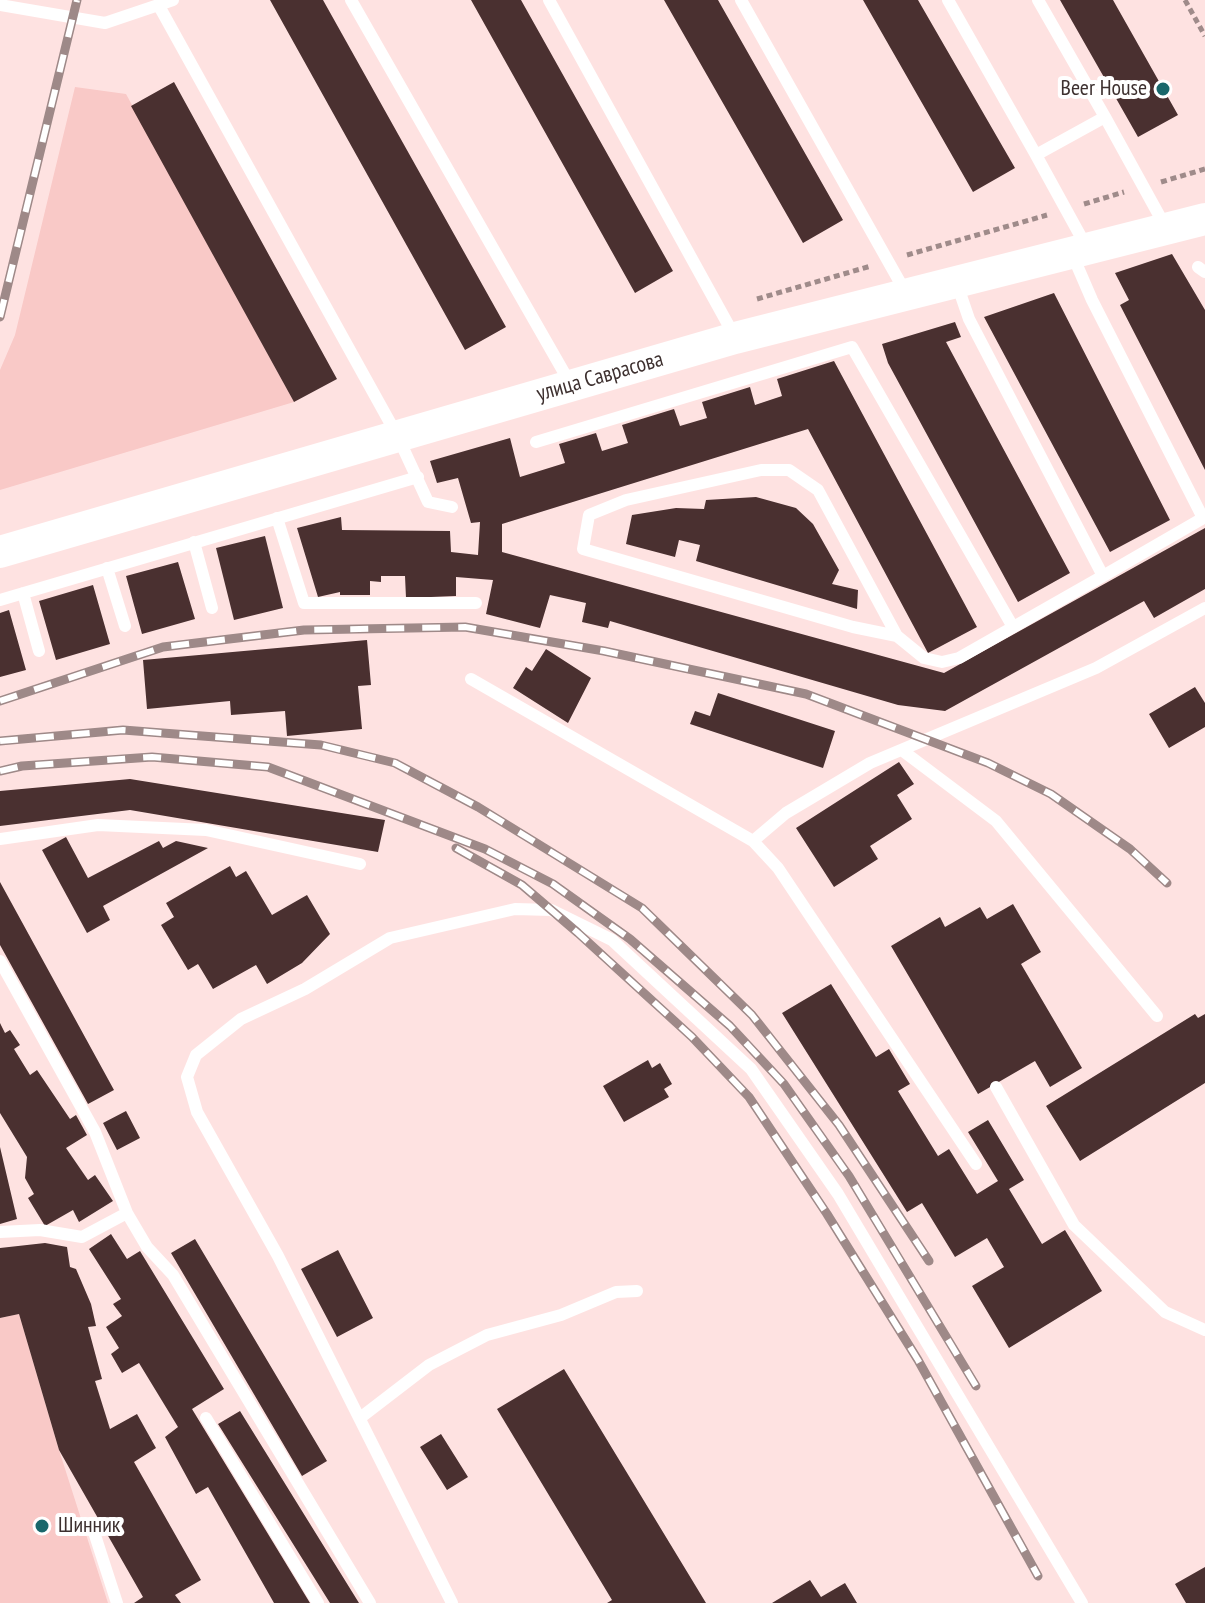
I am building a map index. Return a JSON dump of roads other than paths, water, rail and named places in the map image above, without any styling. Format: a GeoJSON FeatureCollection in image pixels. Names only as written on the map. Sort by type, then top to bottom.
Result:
{"type":"FeatureCollection","features":[{"type":"Feature","properties":{"kind":"street","name":"улица Саврасова"},"geometry":{"type":"LineString","coordinates":[[0,552],[735,338],[1205,219]]}},
{"type":"Feature","properties":{"kind":"lane"},"geometry":{"type":"LineString","coordinates":[[0,5],[105,23],[173,0]]}},
{"type":"Feature","properties":{"kind":"lane"},"geometry":{"type":"LineString","coordinates":[[351,0],[571,385]]}},
{"type":"Feature","properties":{"kind":"lane"},"geometry":{"type":"LineString","coordinates":[[549,0],[735,338]]}},
{"type":"Feature","properties":{"kind":"lane"},"geometry":{"type":"LineString","coordinates":[[741,0],[906,293]]}},
{"type":"Feature","properties":{"kind":"lane"},"geometry":{"type":"LineString","coordinates":[[897,636],[853,627],[583,549],[589,515],[626,500],[761,470],[789,470],[818,490],[897,636],[924,658],[942,662],[959,658],[1204,518],[1092,300],[1079,250],[1036,155],[948,0]]}},
{"type":"Feature","properties":{"kind":"lane"},"geometry":{"type":"LineString","coordinates":[[1038,0],[1166,228]]}},
{"type":"Feature","properties":{"kind":"lane"},"geometry":{"type":"LineString","coordinates":[[159,6],[398,437],[428,502],[452,507]]}},
{"type":"Feature","properties":{"kind":"lane"},"geometry":{"type":"LineString","coordinates":[[1036,155],[1105,117]]}},
{"type":"Feature","properties":{"kind":"lane"},"geometry":{"type":"LineString","coordinates":[[956,281],[969,319],[1103,576]]}},
{"type":"Feature","properties":{"kind":"lane"},"geometry":{"type":"LineString","coordinates":[[536,442],[852,347],[1013,627]]}},
{"type":"Feature","properties":{"kind":"lane"},"geometry":{"type":"LineString","coordinates":[[0,600],[418,477]]}},
{"type":"Feature","properties":{"kind":"lane"},"geometry":{"type":"LineString","coordinates":[[277,518],[304,603],[476,603]]}},
{"type":"Feature","properties":{"kind":"lane"},"geometry":{"type":"LineString","coordinates":[[194,542],[212,608]]}},
{"type":"Feature","properties":{"kind":"lane"},"geometry":{"type":"LineString","coordinates":[[107,568],[125,626]]}},
{"type":"Feature","properties":{"kind":"lane"},"geometry":{"type":"LineString","coordinates":[[23,593],[39,651]]}},
{"type":"Feature","properties":{"kind":"lane"},"geometry":{"type":"LineString","coordinates":[[753,841],[786,813],[870,763],[1096,668],[1205,608]]}},
{"type":"Feature","properties":{"kind":"lane"},"geometry":{"type":"LineString","coordinates":[[471,679],[753,841],[778,868],[976,1164]]}},
{"type":"Feature","properties":{"kind":"lane"},"geometry":{"type":"LineString","coordinates":[[903,751],[996,821],[1157,1016]]}},
{"type":"Feature","properties":{"kind":"lane"},"geometry":{"type":"LineString","coordinates":[[0,839],[98,825],[206,830],[360,864]]}},
{"type":"Feature","properties":{"kind":"lane"},"geometry":{"type":"LineString","coordinates":[[452,1603],[278,1256],[197,1112],[187,1077],[196,1055],[241,1019],[305,989],[390,938],[515,909],[551,910],[612,940],[751,1069],[838,1194],[1082,1603]]}},
{"type":"Feature","properties":{"kind":"lane"},"geometry":{"type":"LineString","coordinates":[[0,961],[95,1132],[127,1213],[147,1247],[173,1275],[370,1603]]}},
{"type":"Feature","properties":{"kind":"lane"},"geometry":{"type":"LineString","coordinates":[[996,1087],[1074,1225],[1165,1312],[1205,1330]]}},
{"type":"Feature","properties":{"kind":"lane"},"geometry":{"type":"LineString","coordinates":[[0,1232],[40,1230],[82,1237],[127,1213]]}},
{"type":"Feature","properties":{"kind":"lane"},"geometry":{"type":"LineString","coordinates":[[360,1418],[429,1365],[487,1335],[561,1315],[616,1292],[637,1291]]}},
{"type":"Feature","properties":{"kind":"lane"},"geometry":{"type":"LineString","coordinates":[[206,1418],[318,1603]]}},
{"type":"Feature","properties":{"kind":"lane"},"geometry":{"type":"LineString","coordinates":[[92,1526],[117,1603]]}},
{"type":"Feature","properties":{"kind":"railway"},"geometry":{"type":"LineString","coordinates":[[0,317],[77,0]]}},
{"type":"Feature","properties":{"kind":"railway"},"geometry":{"type":"LineString","coordinates":[[0,701],[163,647],[304,630],[465,627],[604,651],[806,694],[988,763],[1051,794],[1130,849],[1167,883]]}},
{"type":"Feature","properties":{"kind":"railway"},"geometry":{"type":"LineString","coordinates":[[0,741],[123,730],[321,745],[395,763],[478,807],[642,908],[752,1015],[839,1125],[929,1261]]}},
{"type":"Feature","properties":{"kind":"railway"},"geometry":{"type":"LineString","coordinates":[[0,771],[22,766],[152,757],[268,767],[485,849],[553,884],[630,939],[730,1026],[784,1084],[849,1176],[976,1386]]}},
{"type":"Feature","properties":{"kind":"railway"},"geometry":{"type":"LineString","coordinates":[[456,848],[522,885],[692,1037],[749,1097],[918,1360],[1038,1576]]}},
{"type":"Feature","properties":{"kind":"place","name":"Beer House"},"geometry":{"type":"Point","coordinates":[1163,89]}},
{"type":"Feature","properties":{"kind":"place","name":"Шинник"},"geometry":{"type":"Point","coordinates":[42,1526]}}]}
